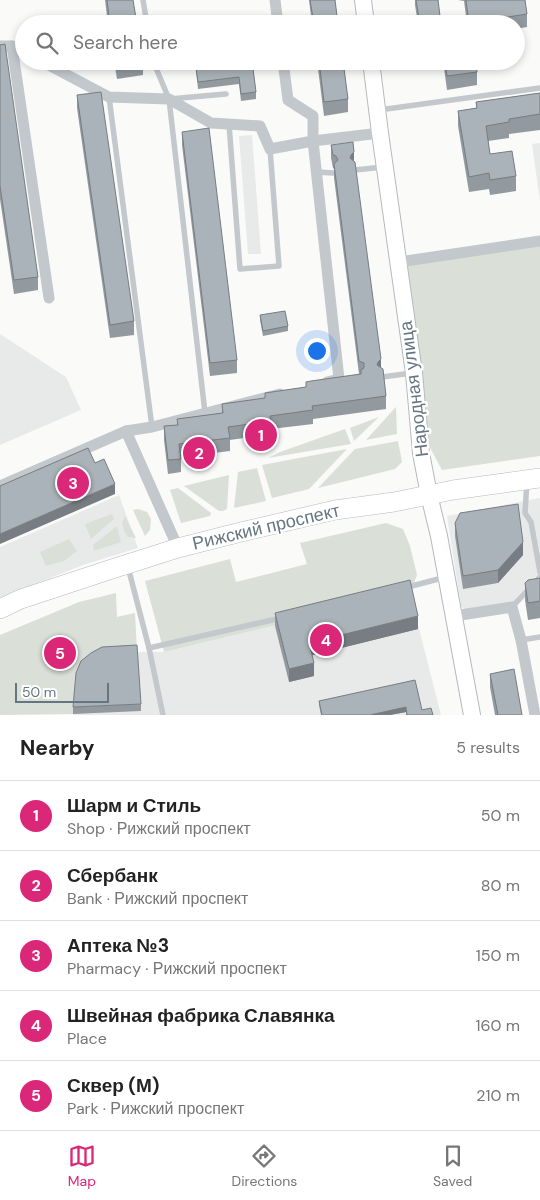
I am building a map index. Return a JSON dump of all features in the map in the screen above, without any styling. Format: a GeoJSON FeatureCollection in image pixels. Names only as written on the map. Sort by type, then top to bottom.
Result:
{"type":"FeatureCollection","features":[{"type":"Feature","properties":{"kind":"main road","name":"Рижский проспект"},"geometry":{"type":"LineString","coordinates":[[0,609],[22,599],[178,548],[241,532],[335,510],[394,502],[453,490],[534,479]]}},
{"type":"Feature","properties":{"kind":"street"},"geometry":{"type":"LineString","coordinates":[[275,0],[277,15]]}},
{"type":"Feature","properties":{"kind":"street"},"geometry":{"type":"LineString","coordinates":[[363,0],[365,15]]}},
{"type":"Feature","properties":{"kind":"street"},"geometry":{"type":"LineString","coordinates":[[6,46],[49,298]]}},
{"type":"Feature","properties":{"kind":"street"},"geometry":{"type":"LineString","coordinates":[[58,70],[109,97],[169,99],[211,124],[260,126],[270,149],[313,141],[380,133]]}},
{"type":"Feature","properties":{"kind":"street"},"geometry":{"type":"LineString","coordinates":[[284,70],[288,100],[313,116],[316,172],[343,379],[316,385]]}},
{"type":"Feature","properties":{"kind":"street","name":"Народная улица"},"geometry":{"type":"LineString","coordinates":[[372,70],[414,373],[421,453],[439,536],[472,715]]}},
{"type":"Feature","properties":{"kind":"street"},"geometry":{"type":"LineString","coordinates":[[398,262],[540,241]]}},
{"type":"Feature","properties":{"kind":"street"},"geometry":{"type":"LineString","coordinates":[[0,486],[126,431],[152,427],[288,392]]}},
{"type":"Feature","properties":{"kind":"street"},"geometry":{"type":"LineString","coordinates":[[126,431],[178,548]]}},
{"type":"Feature","properties":{"kind":"street"},"geometry":{"type":"LineString","coordinates":[[454,616],[512,607],[521,640],[535,715]]}},
{"type":"Feature","properties":{"kind":"lane"},"geometry":{"type":"LineString","coordinates":[[143,0],[146,15]]}},
{"type":"Feature","properties":{"kind":"lane"},"geometry":{"type":"LineString","coordinates":[[157,70],[169,99],[205,413]]}},
{"type":"Feature","properties":{"kind":"lane"},"geometry":{"type":"LineString","coordinates":[[378,110],[540,88]]}},
{"type":"Feature","properties":{"kind":"lane"},"geometry":{"type":"LineString","coordinates":[[169,99],[226,94]]}},
{"type":"Feature","properties":{"kind":"lane"},"geometry":{"type":"LineString","coordinates":[[109,97],[152,427]]}},
{"type":"Feature","properties":{"kind":"lane"},"geometry":{"type":"LineString","coordinates":[[229,124],[240,269],[279,266],[270,149]]}},
{"type":"Feature","properties":{"kind":"lane"},"geometry":{"type":"LineString","coordinates":[[355,170],[386,166]]}},
{"type":"Feature","properties":{"kind":"lane"},"geometry":{"type":"LineString","coordinates":[[316,172],[333,172]]}},
{"type":"Feature","properties":{"kind":"lane"},"geometry":{"type":"LineString","coordinates":[[382,377],[414,373]]}},
{"type":"Feature","properties":{"kind":"lane"},"geometry":{"type":"LineString","coordinates":[[534,479],[525,513],[531,522],[540,572]]}},
{"type":"Feature","properties":{"kind":"lane"},"geometry":{"type":"LineString","coordinates":[[128,565],[164,715]]}},
{"type":"Feature","properties":{"kind":"lane"},"geometry":{"type":"LineString","coordinates":[[396,590],[446,577]]}},
{"type":"Feature","properties":{"kind":"lane"},"geometry":{"type":"LineString","coordinates":[[512,607],[540,577]]}},
{"type":"Feature","properties":{"kind":"lane"},"geometry":{"type":"LineString","coordinates":[[149,648],[292,616]]}},
{"type":"Feature","properties":{"kind":"lane"},"geometry":{"type":"LineString","coordinates":[[521,640],[540,637]]}},
{"type":"Feature","properties":{"kind":"shaded area"},"geometry":{"type":"Polygon","coordinates":[[[252,135],[261,254],[248,254],[239,136],[252,135]]]}},
{"type":"Feature","properties":{"kind":"shaded area"},"geometry":{"type":"Polygon","coordinates":[[[540,143],[540,201],[532,144],[540,143]]]}},
{"type":"Feature","properties":{"kind":"shaded area"},"geometry":{"type":"Polygon","coordinates":[[[540,244],[540,456],[442,470],[427,442],[407,264],[540,244]]]}},
{"type":"Feature","properties":{"kind":"shaded area"},"geometry":{"type":"Polygon","coordinates":[[[0,334],[66,377],[81,410],[0,445],[0,334]]]}},
{"type":"Feature","properties":{"kind":"shaded area"},"geometry":{"type":"Polygon","coordinates":[[[396,407],[397,434],[366,440],[396,407]]]}},
{"type":"Feature","properties":{"kind":"shaded area"},"geometry":{"type":"Polygon","coordinates":[[[379,417],[354,441],[350,428],[379,417]]]}},
{"type":"Feature","properties":{"kind":"shaded area"},"geometry":{"type":"Polygon","coordinates":[[[345,429],[351,444],[268,458],[280,452],[345,429]]]}},
{"type":"Feature","properties":{"kind":"shaded area"},"geometry":{"type":"Polygon","coordinates":[[[398,441],[402,462],[395,469],[318,488],[355,449],[398,441]]]}},
{"type":"Feature","properties":{"kind":"shaded area"},"geometry":{"type":"Polygon","coordinates":[[[347,449],[309,489],[272,498],[262,465],[347,449]]]}},
{"type":"Feature","properties":{"kind":"shaded area"},"geometry":{"type":"Polygon","coordinates":[[[257,468],[266,501],[234,508],[238,472],[257,468]]]}},
{"type":"Feature","properties":{"kind":"shaded area"},"geometry":{"type":"Polygon","coordinates":[[[229,475],[227,509],[223,511],[219,511],[184,486],[229,475]]]}},
{"type":"Feature","properties":{"kind":"shaded area"},"geometry":{"type":"Polygon","coordinates":[[[178,488],[211,513],[210,516],[181,523],[170,490],[178,488]]]}},
{"type":"Feature","properties":{"kind":"shaded area"},"geometry":{"type":"Polygon","coordinates":[[[119,495],[138,548],[83,565],[0,598],[0,547],[119,495]]]}},
{"type":"Feature","properties":{"kind":"shaded area"},"geometry":{"type":"Polygon","coordinates":[[[540,498],[540,576],[535,577],[510,605],[466,611],[461,606],[447,516],[540,498]]]}},
{"type":"Feature","properties":{"kind":"shaded area"},"geometry":{"type":"Polygon","coordinates":[[[138,509],[147,512],[151,519],[150,530],[145,536],[133,510],[138,509]]]}},
{"type":"Feature","properties":{"kind":"shaded area"},"geometry":{"type":"Polygon","coordinates":[[[112,514],[114,519],[91,539],[85,524],[112,514]]]}},
{"type":"Feature","properties":{"kind":"shaded area"},"geometry":{"type":"Polygon","coordinates":[[[125,516],[136,538],[128,537],[124,531],[122,523],[125,516]]]}},
{"type":"Feature","properties":{"kind":"shaded area"},"geometry":{"type":"Polygon","coordinates":[[[386,523],[403,529],[410,546],[417,575],[410,593],[164,652],[145,581],[230,559],[236,582],[307,564],[300,543],[386,523]]]}},
{"type":"Feature","properties":{"kind":"shaded area"},"geometry":{"type":"Polygon","coordinates":[[[117,526],[121,542],[94,551],[93,545],[117,526]]]}},
{"type":"Feature","properties":{"kind":"shaded area"},"geometry":{"type":"Polygon","coordinates":[[[69,539],[77,551],[64,561],[46,566],[40,552],[69,539]]]}},
{"type":"Feature","properties":{"kind":"shaded area"},"geometry":{"type":"Polygon","coordinates":[[[116,593],[117,617],[135,613],[137,652],[76,680],[73,714],[0,715],[0,635],[79,602],[116,593]]]}},
{"type":"Feature","properties":{"kind":"shaded area"},"geometry":{"type":"Polygon","coordinates":[[[410,593],[441,715],[73,715],[76,680],[137,652],[164,652],[410,593]]]}},
{"type":"Feature","properties":{"kind":"building"},"geometry":{"type":"Polygon","coordinates":[[[107,0],[133,0],[136,15],[109,15],[107,0]]]}},
{"type":"Feature","properties":{"kind":"building"},"geometry":{"type":"Polygon","coordinates":[[[310,0],[335,0],[337,15],[312,15],[310,0]]]}},
{"type":"Feature","properties":{"kind":"building"},"geometry":{"type":"Polygon","coordinates":[[[416,0],[438,0],[440,15],[418,15],[416,0]]]}},
{"type":"Feature","properties":{"kind":"building"},"geometry":{"type":"Polygon","coordinates":[[[466,0],[525,0],[527,14],[520,15],[468,15],[466,0]]]}},
{"type":"Feature","properties":{"kind":"building"},"geometry":{"type":"Polygon","coordinates":[[[5,44],[38,277],[14,280],[0,186],[0,45],[5,44]]]}},
{"type":"Feature","properties":{"kind":"building"},"geometry":{"type":"Polygon","coordinates":[[[196,70],[253,70],[256,92],[241,94],[239,77],[198,82],[196,70]]]}},
{"type":"Feature","properties":{"kind":"building"},"geometry":{"type":"Polygon","coordinates":[[[320,70],[344,70],[348,99],[324,102],[320,70]]]}},
{"type":"Feature","properties":{"kind":"building"},"geometry":{"type":"Polygon","coordinates":[[[446,70],[477,70],[477,72],[447,76],[446,70]]]}},
{"type":"Feature","properties":{"kind":"building"},"geometry":{"type":"Polygon","coordinates":[[[101,92],[134,321],[110,325],[77,95],[101,92]]]}},
{"type":"Feature","properties":{"kind":"building"},"geometry":{"type":"Polygon","coordinates":[[[540,93],[540,114],[509,119],[509,122],[486,126],[490,154],[512,151],[516,176],[490,180],[489,173],[469,177],[458,111],[477,108],[476,102],[540,93]]]}},
{"type":"Feature","properties":{"kind":"building"},"geometry":{"type":"Polygon","coordinates":[[[209,128],[237,360],[210,363],[182,132],[209,128]]]}},
{"type":"Feature","properties":{"kind":"building"},"geometry":{"type":"Polygon","coordinates":[[[353,142],[354,152],[350,158],[355,162],[381,359],[377,365],[383,369],[386,396],[312,406],[313,410],[270,416],[271,421],[228,427],[230,438],[179,444],[181,459],[168,460],[164,426],[178,425],[177,419],[223,413],[222,404],[265,398],[265,393],[306,387],[306,382],[361,374],[364,363],[359,361],[334,164],[338,160],[333,155],[331,145],[353,142]]]}},
{"type":"Feature","properties":{"kind":"building"},"geometry":{"type":"Polygon","coordinates":[[[285,311],[288,326],[263,331],[260,315],[285,311]]]}},
{"type":"Feature","properties":{"kind":"building"},"geometry":{"type":"Polygon","coordinates":[[[88,448],[95,463],[104,459],[115,484],[0,534],[0,486],[88,448]]]}},
{"type":"Feature","properties":{"kind":"building"},"geometry":{"type":"Polygon","coordinates":[[[518,504],[523,542],[498,570],[463,576],[455,523],[460,513],[518,504]]]}},
{"type":"Feature","properties":{"kind":"building"},"geometry":{"type":"Polygon","coordinates":[[[540,578],[540,601],[528,603],[525,583],[528,580],[540,578]]]}},
{"type":"Feature","properties":{"kind":"building"},"geometry":{"type":"Polygon","coordinates":[[[410,580],[418,616],[309,643],[314,663],[289,669],[275,613],[410,580]]]}},
{"type":"Feature","properties":{"kind":"building"},"geometry":{"type":"Polygon","coordinates":[[[137,645],[141,704],[73,707],[76,673],[81,661],[102,647],[137,645]]]}},
{"type":"Feature","properties":{"kind":"building"},"geometry":{"type":"Polygon","coordinates":[[[514,669],[522,715],[498,715],[490,674],[514,669]]]}},
{"type":"Feature","properties":{"kind":"building"},"geometry":{"type":"Polygon","coordinates":[[[415,680],[422,710],[431,708],[433,715],[407,715],[406,707],[370,715],[322,715],[319,701],[415,680]]]}},
{"type":"Feature","properties":{"kind":"place","name":"Шарм и Стиль"},"geometry":{"type":"Point","coordinates":[261,435]}},
{"type":"Feature","properties":{"kind":"place","name":"Сбербанк"},"geometry":{"type":"Point","coordinates":[199,453]}},
{"type":"Feature","properties":{"kind":"place","name":"Аптека №3"},"geometry":{"type":"Point","coordinates":[73,483]}},
{"type":"Feature","properties":{"kind":"place","name":"Швейная фабрика Славянка"},"geometry":{"type":"Point","coordinates":[326,640]}},
{"type":"Feature","properties":{"kind":"place","name":"Сквер (М)"},"geometry":{"type":"Point","coordinates":[60,653]}}]}
